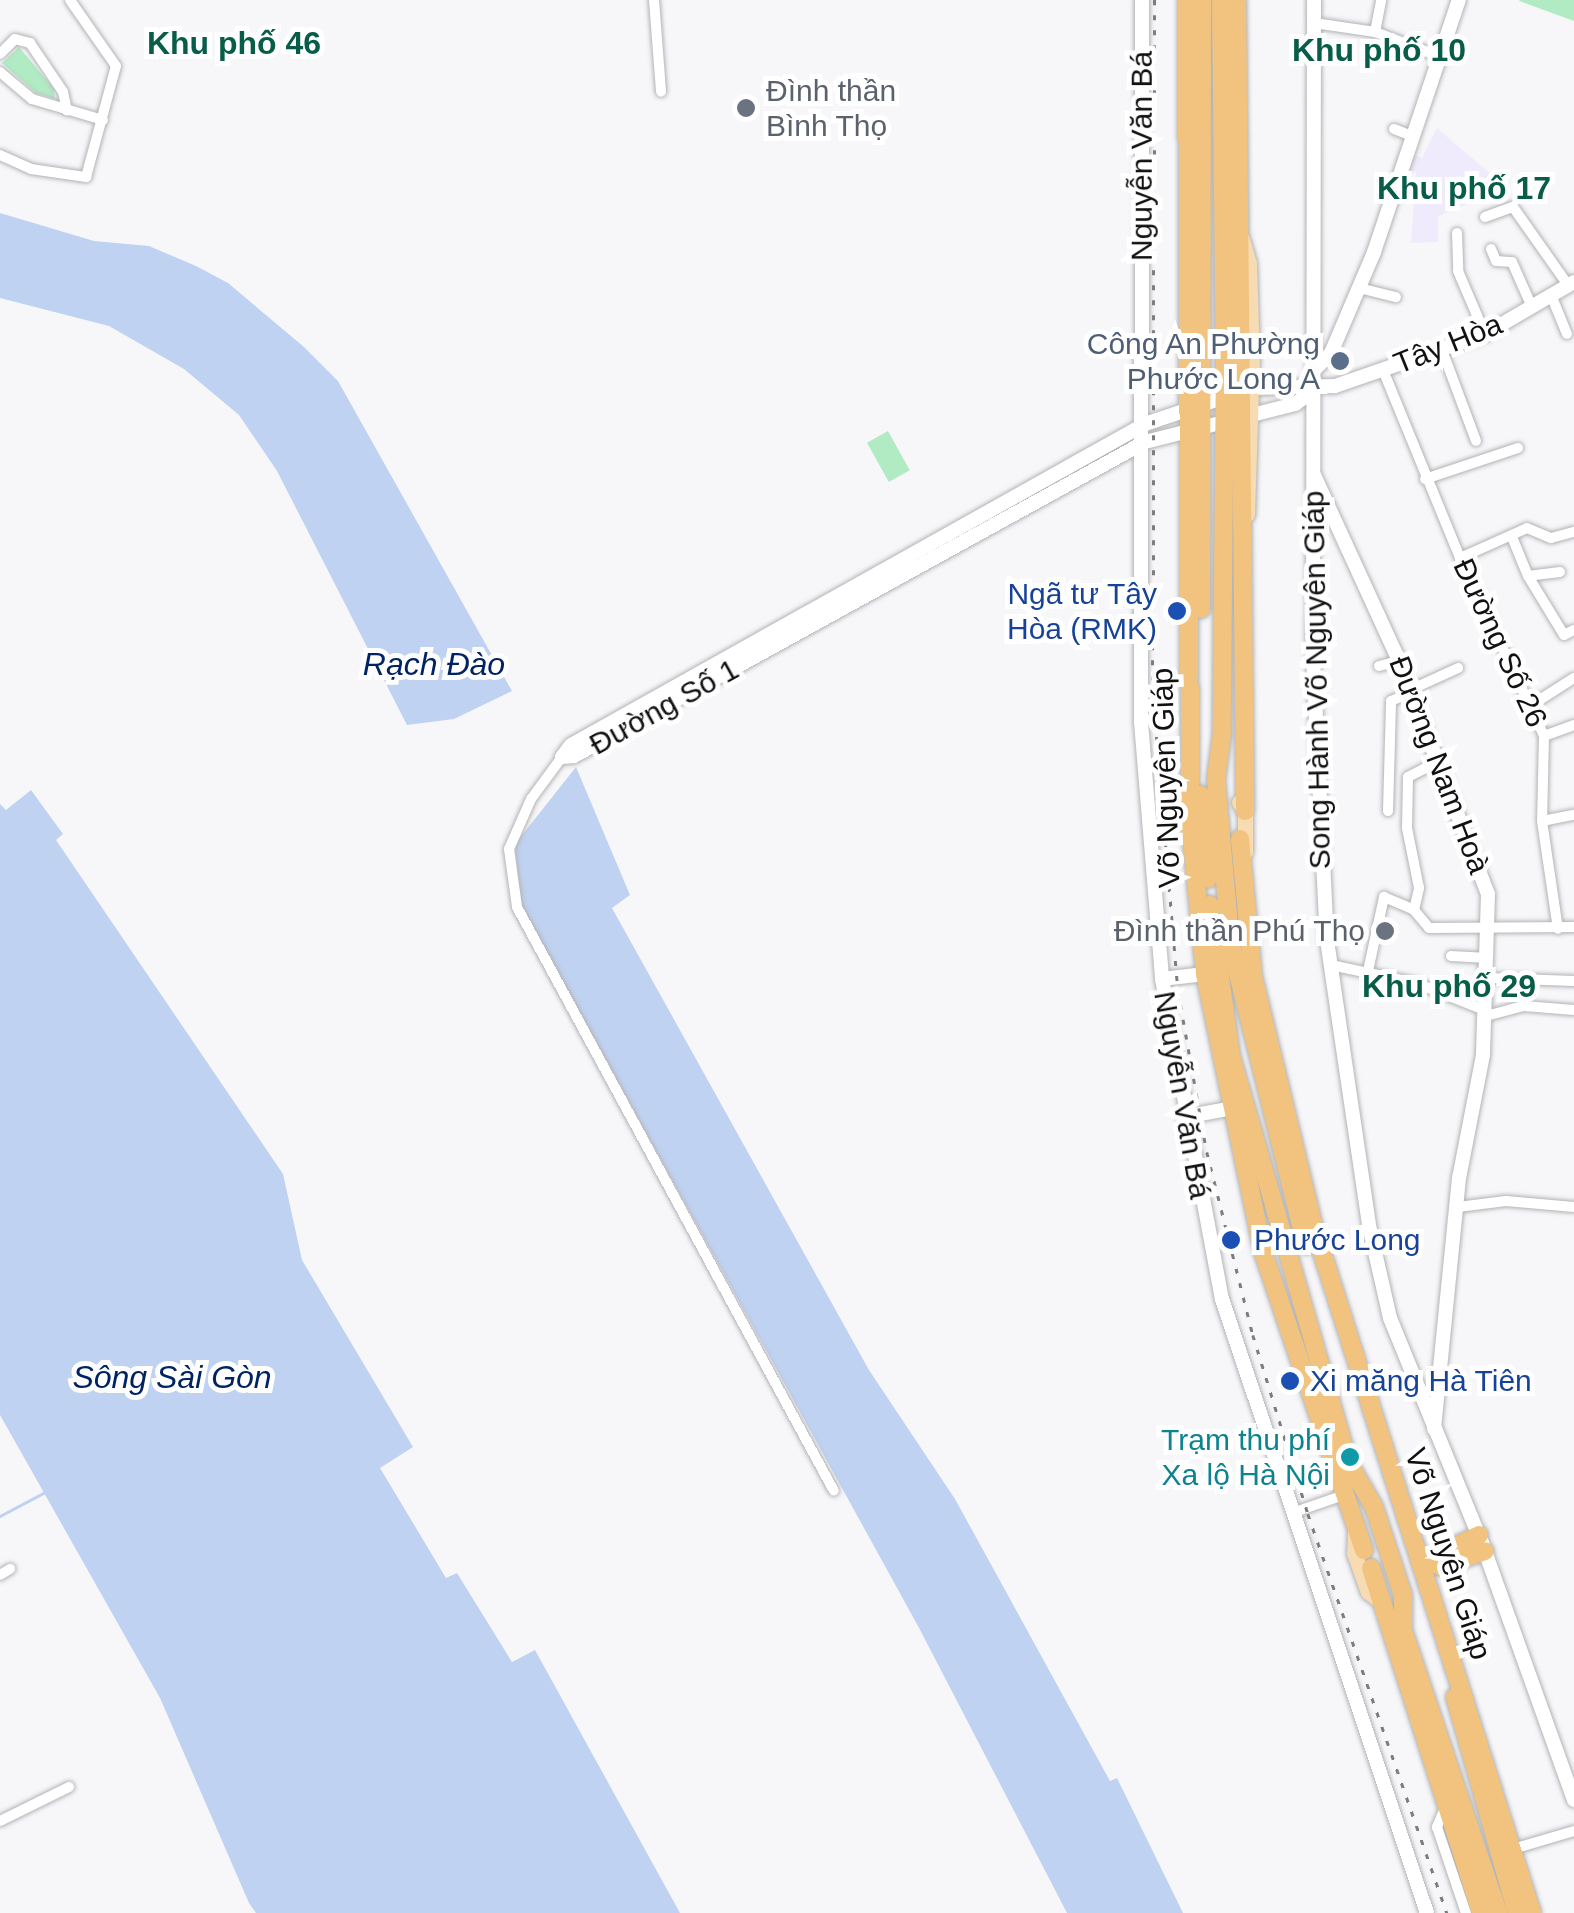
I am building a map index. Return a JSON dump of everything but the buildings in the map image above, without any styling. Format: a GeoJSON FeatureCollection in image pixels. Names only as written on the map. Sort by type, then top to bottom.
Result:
{"type":"FeatureCollection","features":[{"type":"Feature","properties":{"kind":"highway"},"geometry":{"type":"LineString","coordinates":[[1188,0],[1197,403]]}},
{"type":"Feature","properties":{"kind":"highway"},"geometry":{"type":"LineString","coordinates":[[1196,424],[1202,0]]}},
{"type":"Feature","properties":{"kind":"highway"},"geometry":{"type":"LineString","coordinates":[[1221,0],[1225,373],[1239,391]]}},
{"type":"Feature","properties":{"kind":"highway"},"geometry":{"type":"LineString","coordinates":[[1237,0],[1240,414]]}},
{"type":"Feature","properties":{"kind":"highway"},"geometry":{"type":"LineString","coordinates":[[1225,334],[1240,304]]}},
{"type":"Feature","properties":{"kind":"highway","name":"Võ Nguyên Giáp"},"geometry":{"type":"LineString","coordinates":[[1240,414],[1242,532],[1231,734],[1216,780],[1230,936],[1294,1207],[1532,1913]]}},
{"type":"Feature","properties":{"kind":"highway","name":"Võ Nguyên Giáp"},"geometry":{"type":"LineString","coordinates":[[1231,734],[1240,414]]}},
{"type":"Feature","properties":{"kind":"highway","name":"Võ Nguyên Giáp"},"geometry":{"type":"LineString","coordinates":[[1196,424],[1201,800],[1237,1107],[1236,1141],[1315,1420],[1364,1550]]}},
{"type":"Feature","properties":{"kind":"highway","name":"Võ Nguyên Giáp"},"geometry":{"type":"LineString","coordinates":[[1196,424],[1190,820],[1205,974],[1216,1039],[1344,1447]]}},
{"type":"Feature","properties":{"kind":"highway"},"geometry":{"type":"LineString","coordinates":[[1231,734],[1240,810]]}},
{"type":"Feature","properties":{"kind":"highway","name":"Võ Nguyên Giáp"},"geometry":{"type":"LineString","coordinates":[[1240,839],[1253,976],[1312,1224],[1425,1561],[1453,1675]]}},
{"type":"Feature","properties":{"kind":"highway"},"geometry":{"type":"LineString","coordinates":[[1246,997],[1253,976]]}},
{"type":"Feature","properties":{"kind":"highway"},"geometry":{"type":"LineString","coordinates":[[1216,1039],[1231,1056]]}},
{"type":"Feature","properties":{"kind":"highway"},"geometry":{"type":"LineString","coordinates":[[1315,1420],[1317,1365]]}},
{"type":"Feature","properties":{"kind":"highway","name":"Võ Nguyên Giáp"},"geometry":{"type":"LineString","coordinates":[[1352,1469],[1374,1506],[1403,1594],[1406,1638],[1498,1913]]}},
{"type":"Feature","properties":{"kind":"highway"},"geometry":{"type":"LineString","coordinates":[[1425,1561],[1482,1543]]}},
{"type":"Feature","properties":{"kind":"highway"},"geometry":{"type":"LineString","coordinates":[[1407,1544],[1425,1561]]}},
{"type":"Feature","properties":{"kind":"highway"},"geometry":{"type":"LineString","coordinates":[[1420,1585],[1425,1561]]}},
{"type":"Feature","properties":{"kind":"highway","name":"Võ Nguyên Giáp"},"geometry":{"type":"LineString","coordinates":[[1371,1568],[1403,1680],[1481,1913]]}},
{"type":"Feature","properties":{"kind":"highway"},"geometry":{"type":"LineString","coordinates":[[1384,1603],[1406,1638],[1403,1680]]}},
{"type":"Feature","properties":{"kind":"highway","name":"Võ Nguyên Giáp"},"geometry":{"type":"LineString","coordinates":[[1465,1713],[1518,1913]]}},
{"type":"Feature","properties":{"kind":"main road","name":"Nguyễn Văn Bá"},"geometry":{"type":"LineString","coordinates":[[1142,0],[1142,751],[1162,979],[1211,1260],[1427,1913]]}},
{"type":"Feature","properties":{"kind":"main road","name":"Song Hành Võ Nguyên Giáp"},"geometry":{"type":"LineString","coordinates":[[1314,0],[1316,822],[1331,964],[1375,1260],[1400,1346],[1482,1543],[1574,1800]]}},
{"type":"Feature","properties":{"kind":"main road"},"geometry":{"type":"LineString","coordinates":[[1314,370],[1331,352],[1359,288],[1459,0]]}},
{"type":"Feature","properties":{"kind":"main road"},"geometry":{"type":"LineString","coordinates":[[1240,235],[1249,263],[1240,414]]}},
{"type":"Feature","properties":{"kind":"main road","name":"Tây Hòa"},"geometry":{"type":"LineString","coordinates":[[1196,424],[1294,404],[1316,390],[1485,334],[1571,283]]}},
{"type":"Feature","properties":{"kind":"main road","name":"Tây Hòa"},"geometry":{"type":"LineString","coordinates":[[1197,403],[1239,391],[1295,383],[1316,390]]}},
{"type":"Feature","properties":{"kind":"main road","name":"Đường Số 1"},"geometry":{"type":"LineString","coordinates":[[562,757],[570,745],[1197,403]]}},
{"type":"Feature","properties":{"kind":"main road","name":"Đường Số 1"},"geometry":{"type":"LineString","coordinates":[[1141,435],[1196,424]]}},
{"type":"Feature","properties":{"kind":"main road","name":"Đường Nam Hoà"},"geometry":{"type":"LineString","coordinates":[[1313,474],[1399,661],[1480,860],[1490,929],[1486,1014],[1458,1207],[1434,1430]]}},
{"type":"Feature","properties":{"kind":"main road","name":"Võ Nguyên Giáp"},"geometry":{"type":"LineString","coordinates":[[1240,810],[1242,860]]}},
{"type":"Feature","properties":{"kind":"main road"},"geometry":{"type":"LineString","coordinates":[[1162,979],[1205,974]]}},
{"type":"Feature","properties":{"kind":"main road"},"geometry":{"type":"LineString","coordinates":[[1184,1117],[1237,1107]]}},
{"type":"Feature","properties":{"kind":"main road","name":"Võ Nguyên Giáp"},"geometry":{"type":"LineString","coordinates":[[1356,1526],[1354,1553],[1368,1592],[1384,1603]]}},
{"type":"Feature","properties":{"kind":"street"},"geometry":{"type":"LineString","coordinates":[[0,154],[30,169],[82,179],[103,120],[116,66],[70,0]]}},
{"type":"Feature","properties":{"kind":"street"},"geometry":{"type":"LineString","coordinates":[[654,0],[661,92]]}},
{"type":"Feature","properties":{"kind":"street"},"geometry":{"type":"LineString","coordinates":[[1375,32],[1381,0]]}},
{"type":"Feature","properties":{"kind":"street"},"geometry":{"type":"LineString","coordinates":[[1314,23],[1375,32],[1438,56]]}},
{"type":"Feature","properties":{"kind":"street"},"geometry":{"type":"LineString","coordinates":[[0,54],[15,39],[30,43],[63,92],[67,111]]}},
{"type":"Feature","properties":{"kind":"street"},"geometry":{"type":"LineString","coordinates":[[0,72],[32,99],[103,120]]}},
{"type":"Feature","properties":{"kind":"street"},"geometry":{"type":"LineString","coordinates":[[1394,128],[1410,135]]}},
{"type":"Feature","properties":{"kind":"street"},"geometry":{"type":"LineString","coordinates":[[1485,217],[1514,207],[1571,283]]}},
{"type":"Feature","properties":{"kind":"street"},"geometry":{"type":"LineString","coordinates":[[1456,233],[1458,271],[1485,334]]}},
{"type":"Feature","properties":{"kind":"street"},"geometry":{"type":"LineString","coordinates":[[1491,249],[1496,261],[1512,262],[1532,307]]}},
{"type":"Feature","properties":{"kind":"street"},"geometry":{"type":"LineString","coordinates":[[1359,288],[1396,297]]}},
{"type":"Feature","properties":{"kind":"street"},"geometry":{"type":"LineString","coordinates":[[1551,296],[1567,334]]}},
{"type":"Feature","properties":{"kind":"street"},"geometry":{"type":"LineString","coordinates":[[1442,350],[1476,442]]}},
{"type":"Feature","properties":{"kind":"street","name":"Đường Số 26"},"geometry":{"type":"LineString","coordinates":[[1383,370],[1460,558],[1544,736],[1542,821],[1558,929]]}},
{"type":"Feature","properties":{"kind":"street"},"geometry":{"type":"LineString","coordinates":[[1425,478],[1518,448]]}},
{"type":"Feature","properties":{"kind":"street"},"geometry":{"type":"LineString","coordinates":[[1460,558],[1527,528],[1551,538],[1574,532]]}},
{"type":"Feature","properties":{"kind":"street"},"geometry":{"type":"LineString","coordinates":[[1512,537],[1528,576],[1564,635],[1574,630]]}},
{"type":"Feature","properties":{"kind":"street"},"geometry":{"type":"LineString","coordinates":[[1528,576],[1560,572]]}},
{"type":"Feature","properties":{"kind":"street"},"geometry":{"type":"LineString","coordinates":[[1378,666],[1399,661]]}},
{"type":"Feature","properties":{"kind":"street"},"geometry":{"type":"LineString","coordinates":[[1388,811],[1391,701],[1458,668]]}},
{"type":"Feature","properties":{"kind":"street"},"geometry":{"type":"LineString","coordinates":[[1530,706],[1574,678]]}},
{"type":"Feature","properties":{"kind":"street"},"geometry":{"type":"LineString","coordinates":[[1544,736],[1574,725]]}},
{"type":"Feature","properties":{"kind":"street"},"geometry":{"type":"LineString","coordinates":[[562,757],[531,799],[509,849],[517,907],[834,1492]]}},
{"type":"Feature","properties":{"kind":"street"},"geometry":{"type":"LineString","coordinates":[[1414,910],[1419,888],[1407,828],[1408,778],[1438,762]]}},
{"type":"Feature","properties":{"kind":"street"},"geometry":{"type":"LineString","coordinates":[[1542,821],[1574,815]]}},
{"type":"Feature","properties":{"kind":"street"},"geometry":{"type":"LineString","coordinates":[[1368,970],[1384,898],[1414,910],[1429,928],[1574,927]]}},
{"type":"Feature","properties":{"kind":"street"},"geometry":{"type":"LineString","coordinates":[[1451,956],[1489,958]]}},
{"type":"Feature","properties":{"kind":"street"},"geometry":{"type":"LineString","coordinates":[[1331,964],[1368,970],[1486,1014],[1524,1006],[1574,1010]]}},
{"type":"Feature","properties":{"kind":"street"},"geometry":{"type":"LineString","coordinates":[[1488,978],[1574,982]]}},
{"type":"Feature","properties":{"kind":"street"},"geometry":{"type":"LineString","coordinates":[[1458,1207],[1506,1201],[1574,1207]]}},
{"type":"Feature","properties":{"kind":"street"},"geometry":{"type":"LineString","coordinates":[[1292,1513],[1344,1495]]}},
{"type":"Feature","properties":{"kind":"street"},"geometry":{"type":"LineString","coordinates":[[0,1821],[69,1786]]}},
{"type":"Feature","properties":{"kind":"street"},"geometry":{"type":"LineString","coordinates":[[1445,1807],[1437,1827],[1466,1913]]}},
{"type":"Feature","properties":{"kind":"street"},"geometry":{"type":"LineString","coordinates":[[1513,1849],[1574,1831]]}},
{"type":"Feature","properties":{"kind":"shaded area"},"geometry":{"type":"Polygon","coordinates":[[[1437,128],[1507,188],[1438,216],[1438,242],[1411,243],[1416,172],[1403,166],[1408,153],[1422,158],[1437,128]]]}},
{"type":"Feature","properties":{"kind":"green space"},"geometry":{"type":"Polygon","coordinates":[[[1520,0],[1574,0],[1574,21],[1519,1],[1520,0]]]}},
{"type":"Feature","properties":{"kind":"green space"},"geometry":{"type":"Polygon","coordinates":[[[19,47],[54,89],[55,99],[36,93],[2,63],[19,47]]]}},
{"type":"Feature","properties":{"kind":"green space"},"geometry":{"type":"Polygon","coordinates":[[[888,431],[910,470],[889,482],[867,443],[888,431]]]}},
{"type":"Feature","properties":{"kind":"water","name":"Rạch Đào"},"geometry":{"type":"Polygon","coordinates":[[[0,213],[94,241],[149,246],[196,266],[228,283],[304,347],[338,381],[512,691],[454,719],[407,725],[277,471],[239,415],[184,369],[109,326],[0,298],[0,213]]]}},
{"type":"Feature","properties":{"kind":"water"},"geometry":{"type":"Polygon","coordinates":[[[576,767],[630,895],[612,908],[869,1370],[955,1499],[1110,1781],[1117,1778],[1183,1913],[1067,1913],[918,1626],[520,904],[515,844],[576,767]]]}},
{"type":"Feature","properties":{"kind":"water","name":"Sông Sài Gòn"},"geometry":{"type":"Polygon","coordinates":[[[31,790],[63,834],[56,840],[283,1174],[302,1260],[413,1447],[380,1468],[446,1578],[457,1573],[512,1662],[535,1650],[680,1913],[256,1913],[249,1903],[160,1698],[0,1415],[0,804],[6,810],[31,790]]]}},
{"type":"Feature","properties":{"kind":"waterway"},"geometry":{"type":"LineString","coordinates":[[0,1516],[47,1491]]}},
{"type":"Feature","properties":{"kind":"railway"},"geometry":{"type":"LineString","coordinates":[[1155,0],[1153,692],[1178,990],[1207,1152],[1253,1335],[1308,1514],[1447,1913]]}},
{"type":"Feature","properties":{"kind":"place","name":"Đình thần Bình Thọ"},"geometry":{"type":"Point","coordinates":[746,108]}},
{"type":"Feature","properties":{"kind":"place","name":"Công An Phường Phước Long A"},"geometry":{"type":"Point","coordinates":[1340,361]}},
{"type":"Feature","properties":{"kind":"place","name":"Ngã tư Tây Hòa (RMK)"},"geometry":{"type":"Point","coordinates":[1177,611]}},
{"type":"Feature","properties":{"kind":"place","name":"Đình thần Phú Thọ"},"geometry":{"type":"Point","coordinates":[1385,931]}},
{"type":"Feature","properties":{"kind":"place","name":"Phước Long"},"geometry":{"type":"Point","coordinates":[1231,1240]}},
{"type":"Feature","properties":{"kind":"place","name":"Xi măng Hà Tiên"},"geometry":{"type":"Point","coordinates":[1290,1381]}},
{"type":"Feature","properties":{"kind":"place","name":"Trạm thu phí Xa lộ Hà Nội"},"geometry":{"type":"Point","coordinates":[1350,1457]}},
{"type":"Feature","properties":{"kind":"district","name":"Khu phố 46"},"geometry":{"type":"Point","coordinates":[234,43]}},
{"type":"Feature","properties":{"kind":"district","name":"Khu phố 10"},"geometry":{"type":"Point","coordinates":[1379,50]}},
{"type":"Feature","properties":{"kind":"district","name":"Khu phố 17"},"geometry":{"type":"Point","coordinates":[1464,188]}},
{"type":"Feature","properties":{"kind":"district","name":"Khu phố 29"},"geometry":{"type":"Point","coordinates":[1449,986]}}]}
